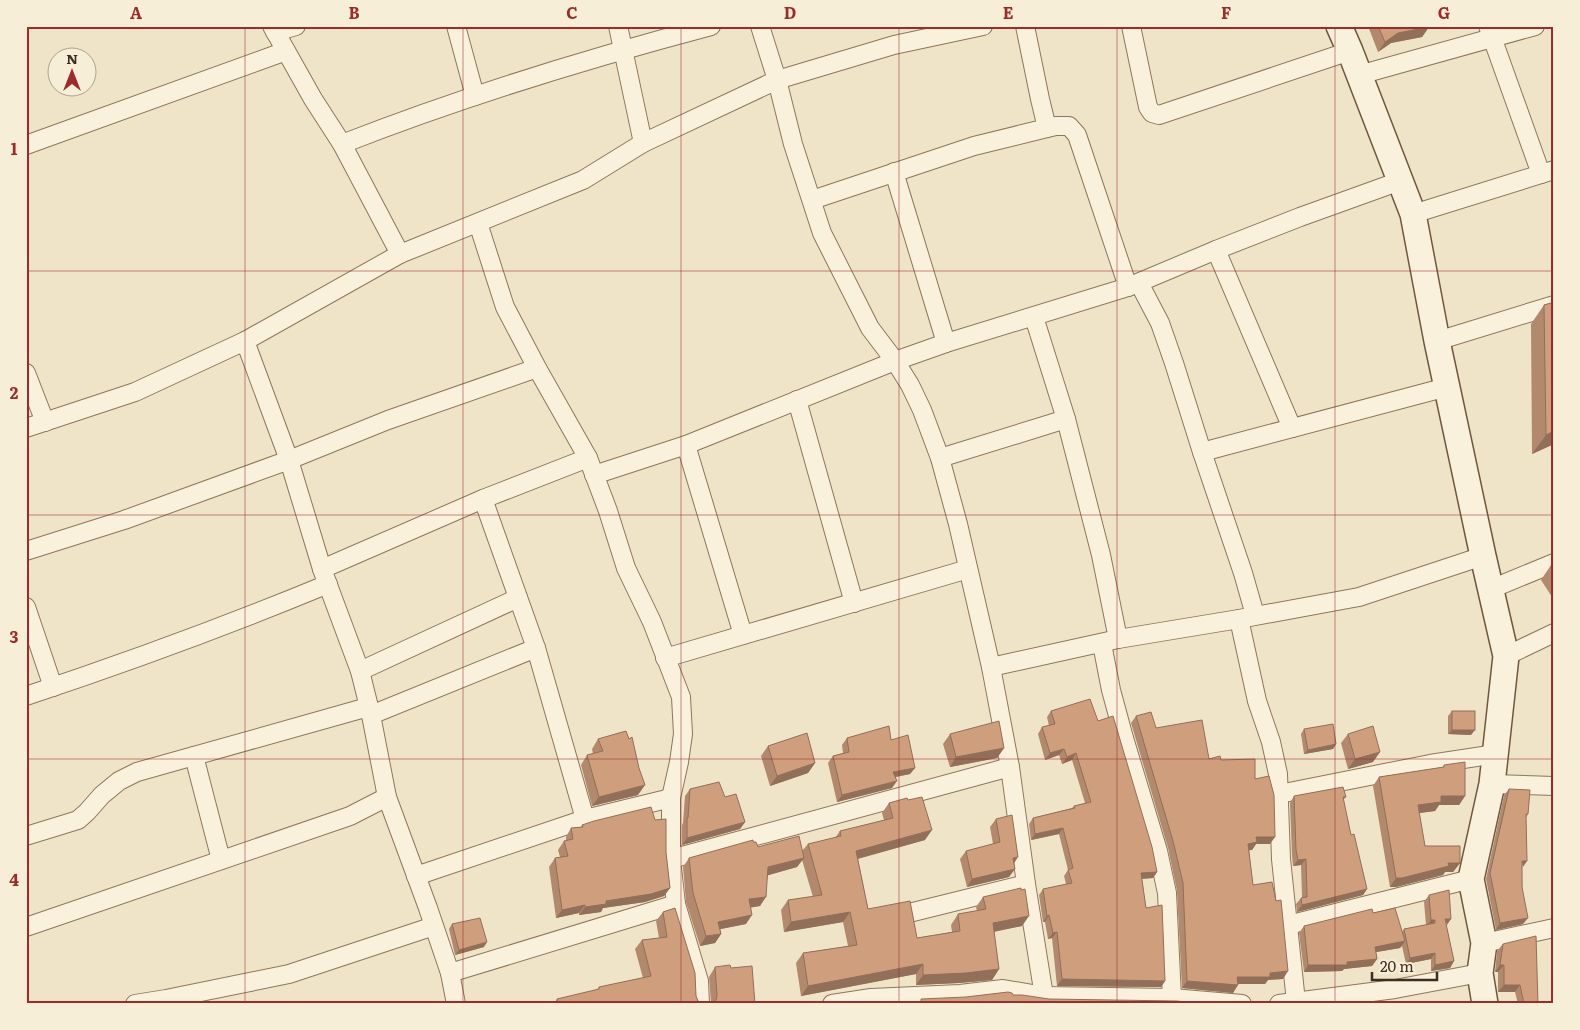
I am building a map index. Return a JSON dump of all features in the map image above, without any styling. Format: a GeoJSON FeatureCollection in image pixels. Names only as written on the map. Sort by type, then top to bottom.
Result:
{"type":"FeatureCollection","features":[{"type":"Feature","properties":{"kind":"street"},"geometry":{"type":"LineString","coordinates":[[296,26],[274,29],[342,144],[400,254]]}},
{"type":"Feature","properties":{"kind":"street"},"geometry":{"type":"LineString","coordinates":[[456,26],[475,96]]}},
{"type":"Feature","properties":{"kind":"street"},"geometry":{"type":"LineString","coordinates":[[618,26],[643,143]]}},
{"type":"Feature","properties":{"kind":"street"},"geometry":{"type":"LineString","coordinates":[[342,144],[523,79],[623,49],[711,26]]}},
{"type":"Feature","properties":{"kind":"street"},"geometry":{"type":"LineString","coordinates":[[760,26],[822,233],[866,320],[880,343],[895,361],[922,410],[940,458],[992,667],[1010,768],[1044,996]]}},
{"type":"Feature","properties":{"kind":"street"},"geometry":{"type":"LineString","coordinates":[[26,428],[135,392],[245,341],[400,254],[583,180],[643,143],[777,80],[894,45],[983,26]]}},
{"type":"Feature","properties":{"kind":"street"},"geometry":{"type":"LineString","coordinates":[[1025,26],[1047,128]]}},
{"type":"Feature","properties":{"kind":"street"},"geometry":{"type":"LineString","coordinates":[[1131,26],[1148,107],[1152,113],[1159,115],[1350,51]]}},
{"type":"Feature","properties":{"kind":"street"},"geometry":{"type":"LineString","coordinates":[[1339,26],[1360,75],[1413,214],[1437,341],[1506,656],[1492,784],[1471,878],[1484,944],[1480,973],[1485,1004]]}},
{"type":"Feature","properties":{"kind":"street"},"geometry":{"type":"LineString","coordinates":[[1360,75],[1490,32],[1534,26]]}},
{"type":"Feature","properties":{"kind":"street"},"geometry":{"type":"LineString","coordinates":[[1413,214],[1547,172],[1490,32]]}},
{"type":"Feature","properties":{"kind":"street"},"geometry":{"type":"LineString","coordinates":[[26,145],[286,52]]}},
{"type":"Feature","properties":{"kind":"street"},"geometry":{"type":"LineString","coordinates":[[812,200],[974,146],[1047,128],[1069,126],[1077,135],[1133,285],[1160,323],[1243,573],[1257,701],[1271,742],[1278,774],[1281,859],[1296,1002]]}},
{"type":"Feature","properties":{"kind":"street"},"geometry":{"type":"LineString","coordinates":[[894,172],[946,343]]}},
{"type":"Feature","properties":{"kind":"street"},"geometry":{"type":"LineString","coordinates":[[26,696],[101,671],[258,613],[325,576],[483,499],[591,466],[686,444],[895,361],[946,343],[1133,285],[1216,250],[1400,181]]}},
{"type":"Feature","properties":{"kind":"street"},"geometry":{"type":"LineString","coordinates":[[478,223],[506,307],[536,368],[591,466],[626,568],[652,622],[681,697],[683,734],[680,762],[671,798],[671,859],[676,904],[699,981],[700,1004]]}},
{"type":"Feature","properties":{"kind":"street"},"geometry":{"type":"LineString","coordinates":[[1216,250],[1292,428]]}},
{"type":"Feature","properties":{"kind":"street"},"geometry":{"type":"LineString","coordinates":[[1437,341],[1554,305]]}},
{"type":"Feature","properties":{"kind":"street"},"geometry":{"type":"LineString","coordinates":[[1034,317],[1066,420],[1101,555],[1110,642],[1111,690],[1158,851],[1165,886],[1171,949],[1172,998]]}},
{"type":"Feature","properties":{"kind":"street"},"geometry":{"type":"LineString","coordinates":[[245,341],[289,460],[325,576],[360,671],[387,796],[450,973],[456,1004]]}},
{"type":"Feature","properties":{"kind":"street"},"geometry":{"type":"LineString","coordinates":[[26,550],[124,520],[289,460],[388,420],[536,368]]}},
{"type":"Feature","properties":{"kind":"street"},"geometry":{"type":"LineString","coordinates":[[26,372],[44,422]]}},
{"type":"Feature","properties":{"kind":"street"},"geometry":{"type":"LineString","coordinates":[[1202,452],[1447,387]]}},
{"type":"Feature","properties":{"kind":"street"},"geometry":{"type":"LineString","coordinates":[[797,400],[854,603]]}},
{"type":"Feature","properties":{"kind":"street"},"geometry":{"type":"LineString","coordinates":[[940,458],[1066,420]]}},
{"type":"Feature","properties":{"kind":"street"},"geometry":{"type":"LineString","coordinates":[[686,444],[743,635]]}},
{"type":"Feature","properties":{"kind":"street"},"geometry":{"type":"LineString","coordinates":[[483,499],[536,648],[585,819]]}},
{"type":"Feature","properties":{"kind":"street"},"geometry":{"type":"LineString","coordinates":[[992,667],[1110,642],[1359,597],[1483,556]]}},
{"type":"Feature","properties":{"kind":"street"},"geometry":{"type":"LineString","coordinates":[[1491,589],[1554,563]]}},
{"type":"Feature","properties":{"kind":"street"},"geometry":{"type":"LineString","coordinates":[[665,658],[968,569]]}},
{"type":"Feature","properties":{"kind":"street"},"geometry":{"type":"LineString","coordinates":[[360,671],[518,598]]}},
{"type":"Feature","properties":{"kind":"street"},"geometry":{"type":"LineString","coordinates":[[26,607],[53,687]]}},
{"type":"Feature","properties":{"kind":"street"},"geometry":{"type":"LineString","coordinates":[[1506,656],[1551,641]]}},
{"type":"Feature","properties":{"kind":"street"},"geometry":{"type":"LineString","coordinates":[[26,836],[78,820],[119,780],[137,772],[370,711],[536,648]]}},
{"type":"Feature","properties":{"kind":"street"},"geometry":{"type":"LineString","coordinates":[[1280,794],[1420,766],[1496,754]]}},
{"type":"Feature","properties":{"kind":"street"},"geometry":{"type":"LineString","coordinates":[[194,756],[221,860]]}},
{"type":"Feature","properties":{"kind":"street"},"geometry":{"type":"LineString","coordinates":[[671,859],[1010,768]]}},
{"type":"Feature","properties":{"kind":"street"},"geometry":{"type":"LineString","coordinates":[[1492,784],[1554,786]]}},
{"type":"Feature","properties":{"kind":"street"},"geometry":{"type":"LineString","coordinates":[[26,927],[350,816],[387,796]]}},
{"type":"Feature","properties":{"kind":"street"},"geometry":{"type":"LineString","coordinates":[[416,876],[585,819],[671,798]]}},
{"type":"Feature","properties":{"kind":"street"},"geometry":{"type":"LineString","coordinates":[[1288,925],[1471,878]]}},
{"type":"Feature","properties":{"kind":"street"},"geometry":{"type":"LineString","coordinates":[[913,912],[1026,884]]}},
{"type":"Feature","properties":{"kind":"street"},"geometry":{"type":"LineString","coordinates":[[450,973],[676,904]]}},
{"type":"Feature","properties":{"kind":"street"},"geometry":{"type":"LineString","coordinates":[[135,1004],[289,974],[434,926]]}},
{"type":"Feature","properties":{"kind":"street"},"geometry":{"type":"LineString","coordinates":[[1484,944],[1554,928]]}},
{"type":"Feature","properties":{"kind":"street"},"geometry":{"type":"LineString","coordinates":[[1279,1004],[1395,989],[1480,973]]}},
{"type":"Feature","properties":{"kind":"street"},"geometry":{"type":"LineString","coordinates":[[832,1004],[871,998],[961,999],[1003,989],[1044,996],[1172,998],[1242,1004]]}},
{"type":"Feature","properties":{"kind":"building"},"geometry":{"type":"Polygon","coordinates":[[[1378,26],[1429,27],[1398,33],[1385,42],[1378,26]]]}},
{"type":"Feature","properties":{"kind":"building"},"geometry":{"type":"Polygon","coordinates":[[[1554,302],[1554,431],[1546,435],[1544,305],[1554,302]]]}},
{"type":"Feature","properties":{"kind":"building"},"geometry":{"type":"Polygon","coordinates":[[[1090,699],[1098,721],[1113,716],[1152,847],[1157,872],[1141,873],[1146,908],[1162,905],[1165,981],[1062,979],[1057,932],[1053,933],[1049,915],[1047,916],[1043,889],[1072,883],[1068,870],[1073,868],[1063,828],[1035,834],[1033,818],[1075,808],[1074,806],[1091,802],[1076,753],[1067,757],[1064,749],[1050,753],[1042,727],[1055,724],[1051,711],[1090,699]]]}},
{"type":"Feature","properties":{"kind":"building"},"geometry":{"type":"Polygon","coordinates":[[[1452,711],[1475,711],[1475,730],[1452,730],[1452,711]]]}},
{"type":"Feature","properties":{"kind":"building"},"geometry":{"type":"Polygon","coordinates":[[[1151,712],[1156,728],[1202,720],[1209,759],[1220,756],[1221,760],[1255,759],[1255,779],[1269,776],[1274,795],[1275,837],[1256,837],[1257,842],[1248,844],[1253,885],[1272,882],[1276,901],[1281,900],[1288,971],[1270,973],[1270,977],[1237,977],[1238,985],[1187,981],[1183,883],[1173,841],[1136,716],[1151,712]]]}},
{"type":"Feature","properties":{"kind":"building"},"geometry":{"type":"Polygon","coordinates":[[[999,721],[1004,748],[956,757],[950,734],[999,721]]]}},
{"type":"Feature","properties":{"kind":"building"},"geometry":{"type":"Polygon","coordinates":[[[1333,724],[1336,744],[1308,750],[1304,729],[1333,724]]]}},
{"type":"Feature","properties":{"kind":"building"},"geometry":{"type":"Polygon","coordinates":[[[889,726],[891,740],[908,735],[915,768],[893,772],[897,781],[842,795],[833,756],[849,752],[847,738],[889,726]]]}},
{"type":"Feature","properties":{"kind":"building"},"geometry":{"type":"Polygon","coordinates":[[[1373,726],[1380,752],[1355,759],[1348,734],[1373,726]]]}},
{"type":"Feature","properties":{"kind":"building"},"geometry":{"type":"Polygon","coordinates":[[[626,731],[629,739],[632,737],[645,785],[599,797],[587,755],[603,751],[598,739],[626,731]]]}},
{"type":"Feature","properties":{"kind":"building"},"geometry":{"type":"Polygon","coordinates":[[[807,733],[815,763],[777,776],[768,746],[807,733]]]}},
{"type":"Feature","properties":{"kind":"building"},"geometry":{"type":"Polygon","coordinates":[[[1465,762],[1465,796],[1441,796],[1441,802],[1418,805],[1425,846],[1460,846],[1460,863],[1448,863],[1449,866],[1396,878],[1379,777],[1465,762]]]}},
{"type":"Feature","properties":{"kind":"building"},"geometry":{"type":"Polygon","coordinates":[[[719,782],[725,797],[736,794],[745,822],[687,838],[690,789],[719,782]]]}},
{"type":"Feature","properties":{"kind":"building"},"geometry":{"type":"Polygon","coordinates":[[[1343,787],[1346,797],[1343,797],[1351,835],[1354,834],[1367,889],[1302,905],[1301,898],[1307,897],[1306,859],[1298,860],[1296,850],[1294,796],[1343,787]]]}},
{"type":"Feature","properties":{"kind":"building"},"geometry":{"type":"Polygon","coordinates":[[[1509,789],[1530,790],[1528,814],[1526,814],[1527,861],[1522,861],[1522,887],[1528,918],[1500,923],[1490,873],[1509,789]]]}},
{"type":"Feature","properties":{"kind":"building"},"geometry":{"type":"Polygon","coordinates":[[[922,797],[932,830],[856,851],[868,909],[910,901],[917,938],[960,931],[958,914],[986,909],[983,897],[1021,888],[1021,890],[1025,889],[1029,916],[993,923],[999,969],[923,975],[923,964],[808,986],[803,953],[857,945],[850,912],[791,922],[788,900],[822,895],[808,844],[841,836],[840,831],[893,818],[889,803],[907,798],[908,800],[922,797]]]}},
{"type":"Feature","properties":{"kind":"building"},"geometry":{"type":"Polygon","coordinates":[[[651,807],[655,820],[666,819],[666,852],[670,888],[651,894],[606,901],[606,904],[585,907],[585,905],[562,910],[555,858],[568,856],[564,841],[573,839],[571,828],[583,827],[582,825],[594,821],[651,807]]]}},
{"type":"Feature","properties":{"kind":"building"},"geometry":{"type":"Polygon","coordinates":[[[1012,815],[1018,857],[1013,858],[1015,869],[972,879],[966,851],[1000,842],[996,819],[1012,815]]]}},
{"type":"Feature","properties":{"kind":"building"},"geometry":{"type":"Polygon","coordinates":[[[799,836],[804,858],[768,867],[766,897],[749,899],[752,915],[718,922],[721,934],[706,936],[693,893],[689,858],[753,840],[758,847],[799,836]]]}},
{"type":"Feature","properties":{"kind":"building"},"geometry":{"type":"Polygon","coordinates":[[[1449,890],[1451,919],[1445,919],[1454,961],[1435,965],[1435,953],[1410,958],[1404,929],[1435,923],[1435,920],[1431,920],[1429,895],[1449,890]]]}},
{"type":"Feature","properties":{"kind":"building"},"geometry":{"type":"Polygon","coordinates":[[[675,908],[695,973],[696,996],[698,1001],[703,1004],[558,1004],[557,999],[599,989],[599,987],[651,976],[642,940],[667,937],[663,912],[675,908]]]}},
{"type":"Feature","properties":{"kind":"building"},"geometry":{"type":"Polygon","coordinates":[[[1395,908],[1405,941],[1375,947],[1377,959],[1347,962],[1347,965],[1308,965],[1304,926],[1372,909],[1373,913],[1395,908]]]}},
{"type":"Feature","properties":{"kind":"building"},"geometry":{"type":"Polygon","coordinates":[[[480,918],[487,942],[459,950],[452,924],[480,918]]]}},
{"type":"Feature","properties":{"kind":"building"},"geometry":{"type":"Polygon","coordinates":[[[1536,936],[1538,1004],[1524,1004],[1520,985],[1504,985],[1504,965],[1500,965],[1503,944],[1536,936]]]}},
{"type":"Feature","properties":{"kind":"building"},"geometry":{"type":"Polygon","coordinates":[[[730,965],[731,968],[752,966],[755,1004],[710,1004],[716,1000],[717,995],[715,967],[730,965]]]}},
{"type":"Feature","properties":{"kind":"building"},"geometry":{"type":"Polygon","coordinates":[[[1008,992],[1013,995],[1049,999],[1177,1001],[1205,1004],[921,1004],[921,999],[966,997],[1008,992]]]}}]}
